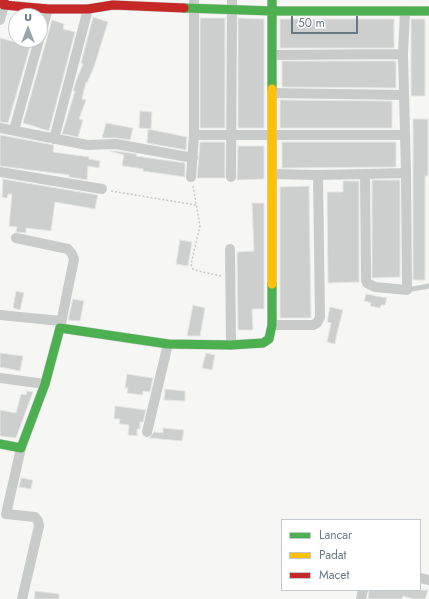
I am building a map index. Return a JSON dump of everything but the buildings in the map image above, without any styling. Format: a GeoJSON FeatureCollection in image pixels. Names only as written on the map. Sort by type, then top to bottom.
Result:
{"type":"FeatureCollection","features":[{"type":"Feature","properties":{"kind":"street"},"geometry":{"type":"LineString","coordinates":[[0,315],[168,344],[231,345],[266,342],[272,334],[272,0]]}},
{"type":"Feature","properties":{"kind":"street"},"geometry":{"type":"LineString","coordinates":[[0,20],[4,2],[42,8]]}},
{"type":"Feature","properties":{"kind":"street"},"geometry":{"type":"LineString","coordinates":[[48,9],[88,9],[113,5],[153,3],[232,5],[272,11],[313,5],[391,5],[404,11],[429,12]]}},
{"type":"Feature","properties":{"kind":"street"},"geometry":{"type":"LineString","coordinates":[[191,176],[194,135],[194,4]]}},
{"type":"Feature","properties":{"kind":"street"},"geometry":{"type":"LineString","coordinates":[[231,177],[232,5]]}},
{"type":"Feature","properties":{"kind":"street"},"geometry":{"type":"LineString","coordinates":[[54,139],[88,9]]}},
{"type":"Feature","properties":{"kind":"street"},"geometry":{"type":"LineString","coordinates":[[365,174],[367,283],[375,287],[407,290],[403,54],[404,11]]}},
{"type":"Feature","properties":{"kind":"street"},"geometry":{"type":"LineString","coordinates":[[14,130],[37,48]]}},
{"type":"Feature","properties":{"kind":"street"},"geometry":{"type":"LineString","coordinates":[[273,55],[403,54]]}},
{"type":"Feature","properties":{"kind":"street"},"geometry":{"type":"LineString","coordinates":[[272,93],[404,95]]}},
{"type":"Feature","properties":{"kind":"street"},"geometry":{"type":"LineString","coordinates":[[0,128],[87,145],[116,144],[193,158]]}},
{"type":"Feature","properties":{"kind":"street"},"geometry":{"type":"LineString","coordinates":[[194,135],[404,135]]}},
{"type":"Feature","properties":{"kind":"street"},"geometry":{"type":"LineString","coordinates":[[0,172],[102,189]]}},
{"type":"Feature","properties":{"kind":"street"},"geometry":{"type":"LineString","coordinates":[[272,174],[318,175],[406,173]]}},
{"type":"Feature","properties":{"kind":"street"},"geometry":{"type":"LineString","coordinates":[[272,324],[313,325],[317,323],[320,317],[318,175]]}},
{"type":"Feature","properties":{"kind":"street"},"geometry":{"type":"LineString","coordinates":[[16,238],[68,249],[74,260],[45,384],[21,448],[3,514],[35,517],[38,521],[22,599]]}},
{"type":"Feature","properties":{"kind":"street"},"geometry":{"type":"LineString","coordinates":[[230,249],[231,345]]}},
{"type":"Feature","properties":{"kind":"street"},"geometry":{"type":"LineString","coordinates":[[147,432],[168,344]]}},
{"type":"Feature","properties":{"kind":"street"},"geometry":{"type":"LineString","coordinates":[[0,378],[45,384]]}},
{"type":"Feature","properties":{"kind":"street"},"geometry":{"type":"LineString","coordinates":[[0,444],[21,448]]}},
{"type":"Feature","properties":{"kind":"lane"},"geometry":{"type":"LineString","coordinates":[[407,290],[429,286]]}},
{"type":"Feature","properties":{"kind":"path"},"geometry":{"type":"LineString","coordinates":[[191,176],[198,205],[200,226],[191,264],[193,269],[198,271],[231,278]]}},
{"type":"Feature","properties":{"kind":"path"},"geometry":{"type":"LineString","coordinates":[[102,189],[198,205]]}},
{"type":"Feature","properties":{"kind":"traffic: fast"},"geometry":{"type":"LineString","coordinates":[[272,0],[272,89]]}},
{"type":"Feature","properties":{"kind":"traffic: fast"},"geometry":{"type":"LineString","coordinates":[[184,8],[272,11],[429,11]]}},
{"type":"Feature","properties":{"kind":"traffic: fast"},"geometry":{"type":"LineString","coordinates":[[0,444],[21,448],[45,384],[60,328],[168,344],[231,345],[263,343],[269,339],[272,325],[272,284]]}},
{"type":"Feature","properties":{"kind":"traffic: slow"},"geometry":{"type":"LineString","coordinates":[[272,89],[272,284]]}},
{"type":"Feature","properties":{"kind":"traffic: jam"},"geometry":{"type":"LineString","coordinates":[[4,0],[4,5],[48,9],[88,9],[113,5],[184,8]]}}]}
